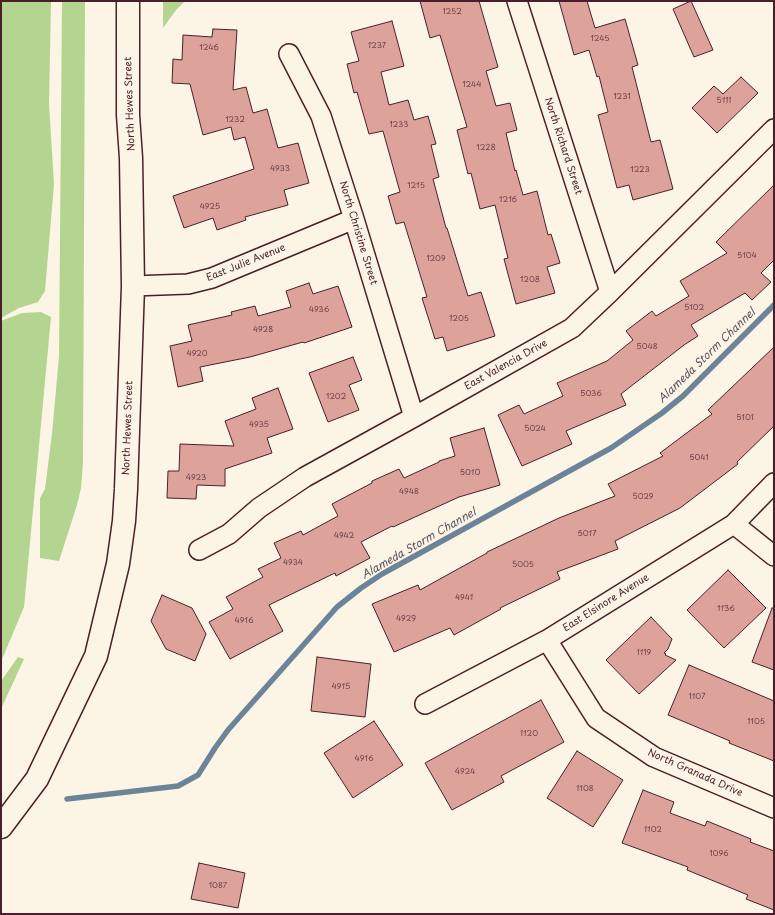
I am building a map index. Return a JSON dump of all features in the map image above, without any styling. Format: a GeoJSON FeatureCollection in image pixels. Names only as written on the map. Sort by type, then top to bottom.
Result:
{"type":"FeatureCollection","features":[{"type":"Feature","properties":{"kind":"main road","name":"North Hewes Street"},"geometry":{"type":"LineString","coordinates":[[1,827],[37,779],[96,656],[118,564],[126,495],[132,286],[131,158],[128,115],[128,1]]}},
{"type":"Feature","properties":{"kind":"street","name":"North Richard Street"},"geometry":{"type":"LineString","coordinates":[[517,1],[610,292]]}},
{"type":"Feature","properties":{"kind":"street","name":"North Christine Street"},"geometry":{"type":"LineString","coordinates":[[289,54],[321,116],[414,417]]}},
{"type":"Feature","properties":{"kind":"street","name":"East Valencia Drive"},"geometry":{"type":"LineString","coordinates":[[199,550],[228,534],[259,508],[305,477],[572,328],[774,130]]}},
{"type":"Feature","properties":{"kind":"street","name":"East Julie Avenue"},"geometry":{"type":"LineString","coordinates":[[132,286],[188,284],[212,278],[354,219]]}},
{"type":"Feature","properties":{"kind":"street","name":"East Elsinore Avenue"},"geometry":{"type":"LineString","coordinates":[[425,704],[547,640],[734,524],[774,483]]}},
{"type":"Feature","properties":{"kind":"street"},"geometry":{"type":"LineString","coordinates":[[734,524],[774,556]]}},
{"type":"Feature","properties":{"kind":"street","name":"North Granada Drive"},"geometry":{"type":"LineString","coordinates":[[547,640],[596,718],[654,757],[774,808]]}},
{"type":"Feature","properties":{"kind":"green space"},"geometry":{"type":"Polygon","coordinates":[[[1,1],[51,1],[49,104],[54,184],[45,291],[38,302],[19,308],[1,318],[1,1]]]}},
{"type":"Feature","properties":{"kind":"green space"},"geometry":{"type":"Polygon","coordinates":[[[62,1],[85,1],[83,462],[81,488],[77,505],[59,561],[40,558],[40,498],[45,489],[52,434],[59,356],[62,1]]]}},
{"type":"Feature","properties":{"kind":"green space"},"geometry":{"type":"Polygon","coordinates":[[[163,1],[185,1],[176,10],[163,28],[163,1]]]}},
{"type":"Feature","properties":{"kind":"green space"},"geometry":{"type":"Polygon","coordinates":[[[41,312],[51,317],[24,607],[1,661],[1,321],[22,313],[41,312]]]}},
{"type":"Feature","properties":{"kind":"green space"},"geometry":{"type":"Polygon","coordinates":[[[18,657],[24,659],[1,709],[1,681],[18,657]]]}},
{"type":"Feature","properties":{"kind":"building"},"geometry":{"type":"Polygon","coordinates":[[[420,1],[479,1],[498,67],[486,71],[496,106],[510,103],[517,130],[506,133],[515,171],[516,170],[523,195],[537,191],[548,235],[551,234],[560,263],[547,267],[555,293],[516,304],[504,259],[508,258],[495,205],[480,209],[471,173],[468,174],[457,130],[467,127],[440,35],[430,38],[420,1]]]}},
{"type":"Feature","properties":{"kind":"building"},"geometry":{"type":"Polygon","coordinates":[[[559,1],[587,1],[595,28],[625,19],[638,65],[632,67],[651,142],[660,140],[673,189],[633,200],[629,185],[617,188],[598,115],[608,112],[599,76],[597,77],[589,50],[574,55],[559,1]]]}},
{"type":"Feature","properties":{"kind":"building"},"geometry":{"type":"Polygon","coordinates":[[[691,1],[713,50],[694,57],[673,9],[691,1]]]}},
{"type":"Feature","properties":{"kind":"building"},"geometry":{"type":"Polygon","coordinates":[[[392,21],[404,66],[381,72],[389,105],[408,100],[414,120],[428,116],[436,144],[431,145],[439,177],[433,179],[446,228],[468,296],[481,292],[495,336],[447,351],[443,337],[435,339],[422,298],[427,297],[404,222],[396,224],[388,196],[400,192],[383,131],[369,134],[357,92],[354,93],[347,64],[359,61],[351,32],[392,21]]]}},
{"type":"Feature","properties":{"kind":"building"},"geometry":{"type":"Polygon","coordinates":[[[213,29],[237,30],[233,90],[246,87],[253,113],[267,109],[278,148],[298,143],[309,183],[284,190],[288,205],[245,217],[246,220],[217,230],[213,218],[184,228],[173,196],[254,169],[245,137],[234,140],[231,127],[203,135],[190,84],[172,83],[173,59],[182,60],[183,35],[212,37],[213,29]]]}},
{"type":"Feature","properties":{"kind":"building"},"geometry":{"type":"Polygon","coordinates":[[[741,77],[758,93],[717,133],[692,108],[714,86],[723,94],[741,77]]]}},
{"type":"Feature","properties":{"kind":"building"},"geometry":{"type":"Polygon","coordinates":[[[774,185],[774,260],[761,273],[771,282],[752,300],[745,293],[691,325],[698,336],[684,345],[621,394],[626,405],[566,431],[572,444],[522,466],[498,415],[519,405],[524,414],[563,396],[557,383],[607,361],[633,340],[626,331],[652,311],[656,316],[689,296],[680,281],[727,253],[716,242],[774,185]]]}},
{"type":"Feature","properties":{"kind":"building"},"geometry":{"type":"Polygon","coordinates":[[[309,283],[313,294],[338,286],[352,327],[304,343],[303,342],[250,357],[200,367],[203,381],[178,387],[170,346],[192,341],[188,325],[232,315],[231,312],[255,306],[258,316],[291,307],[286,291],[309,283]]]}},
{"type":"Feature","properties":{"kind":"building"},"geometry":{"type":"Polygon","coordinates":[[[774,347],[774,426],[737,462],[738,464],[680,508],[615,541],[618,549],[557,572],[560,579],[500,608],[501,609],[454,635],[450,628],[394,652],[372,604],[418,585],[420,590],[487,552],[559,518],[615,496],[608,484],[663,456],[660,453],[712,414],[708,410],[774,347]]]}},
{"type":"Feature","properties":{"kind":"building"},"geometry":{"type":"Polygon","coordinates":[[[353,357],[362,380],[349,385],[359,410],[328,422],[309,373],[353,357]]]}},
{"type":"Feature","properties":{"kind":"building"},"geometry":{"type":"Polygon","coordinates":[[[278,388],[293,429],[267,438],[272,453],[225,469],[225,486],[197,485],[196,499],[167,498],[168,471],[179,471],[180,444],[234,446],[225,421],[256,409],[252,398],[278,388]]]}},
{"type":"Feature","properties":{"kind":"building"},"geometry":{"type":"Polygon","coordinates":[[[484,428],[500,485],[459,497],[393,527],[392,526],[361,542],[370,558],[336,576],[335,573],[269,605],[283,631],[230,659],[209,622],[233,609],[226,597],[263,577],[258,569],[281,558],[274,543],[301,531],[303,535],[338,516],[332,504],[372,483],[372,481],[399,469],[404,478],[439,461],[455,456],[450,438],[484,428]]]}},
{"type":"Feature","properties":{"kind":"building"},"geometry":{"type":"Polygon","coordinates":[[[728,570],[766,608],[724,648],[687,610],[728,570]]]}},
{"type":"Feature","properties":{"kind":"building"},"geometry":{"type":"Polygon","coordinates":[[[162,595],[192,608],[206,634],[195,661],[166,649],[151,621],[162,595]]]}},
{"type":"Feature","properties":{"kind":"building"},"geometry":{"type":"Polygon","coordinates":[[[772,608],[774,608],[774,670],[752,662],[772,608]]]}},
{"type":"Feature","properties":{"kind":"building"},"geometry":{"type":"Polygon","coordinates":[[[651,617],[672,639],[668,649],[664,653],[666,654],[665,655],[676,660],[639,694],[606,660],[651,617]]]}},
{"type":"Feature","properties":{"kind":"building"},"geometry":{"type":"Polygon","coordinates":[[[317,657],[371,664],[365,717],[311,711],[317,657]]]}},
{"type":"Feature","properties":{"kind":"building"},"geometry":{"type":"Polygon","coordinates":[[[689,665],[774,701],[774,761],[729,743],[730,741],[668,715],[689,665]]]}},
{"type":"Feature","properties":{"kind":"building"},"geometry":{"type":"Polygon","coordinates":[[[541,700],[564,742],[501,776],[504,782],[452,810],[425,763],[541,700]]]}},
{"type":"Feature","properties":{"kind":"building"},"geometry":{"type":"Polygon","coordinates":[[[374,721],[403,765],[353,798],[324,753],[374,721]]]}},
{"type":"Feature","properties":{"kind":"building"},"geometry":{"type":"Polygon","coordinates":[[[577,751],[623,780],[593,827],[547,798],[577,751]]]}},
{"type":"Feature","properties":{"kind":"building"},"geometry":{"type":"Polygon","coordinates":[[[643,790],[674,802],[670,813],[705,826],[707,821],[751,839],[750,842],[774,851],[774,910],[746,899],[748,895],[687,870],[688,867],[622,843],[643,790]]]}},
{"type":"Feature","properties":{"kind":"building"},"geometry":{"type":"Polygon","coordinates":[[[199,863],[245,873],[238,908],[191,899],[199,863]]]}},
{"type":"Feature","properties":{"kind":"waterway","name":"Alameda Storm Channel"},"geometry":{"type":"LineString","coordinates":[[67,799],[178,786],[198,775],[228,730],[337,607],[382,574],[611,448],[662,413],[683,396],[774,305]]}}]}
